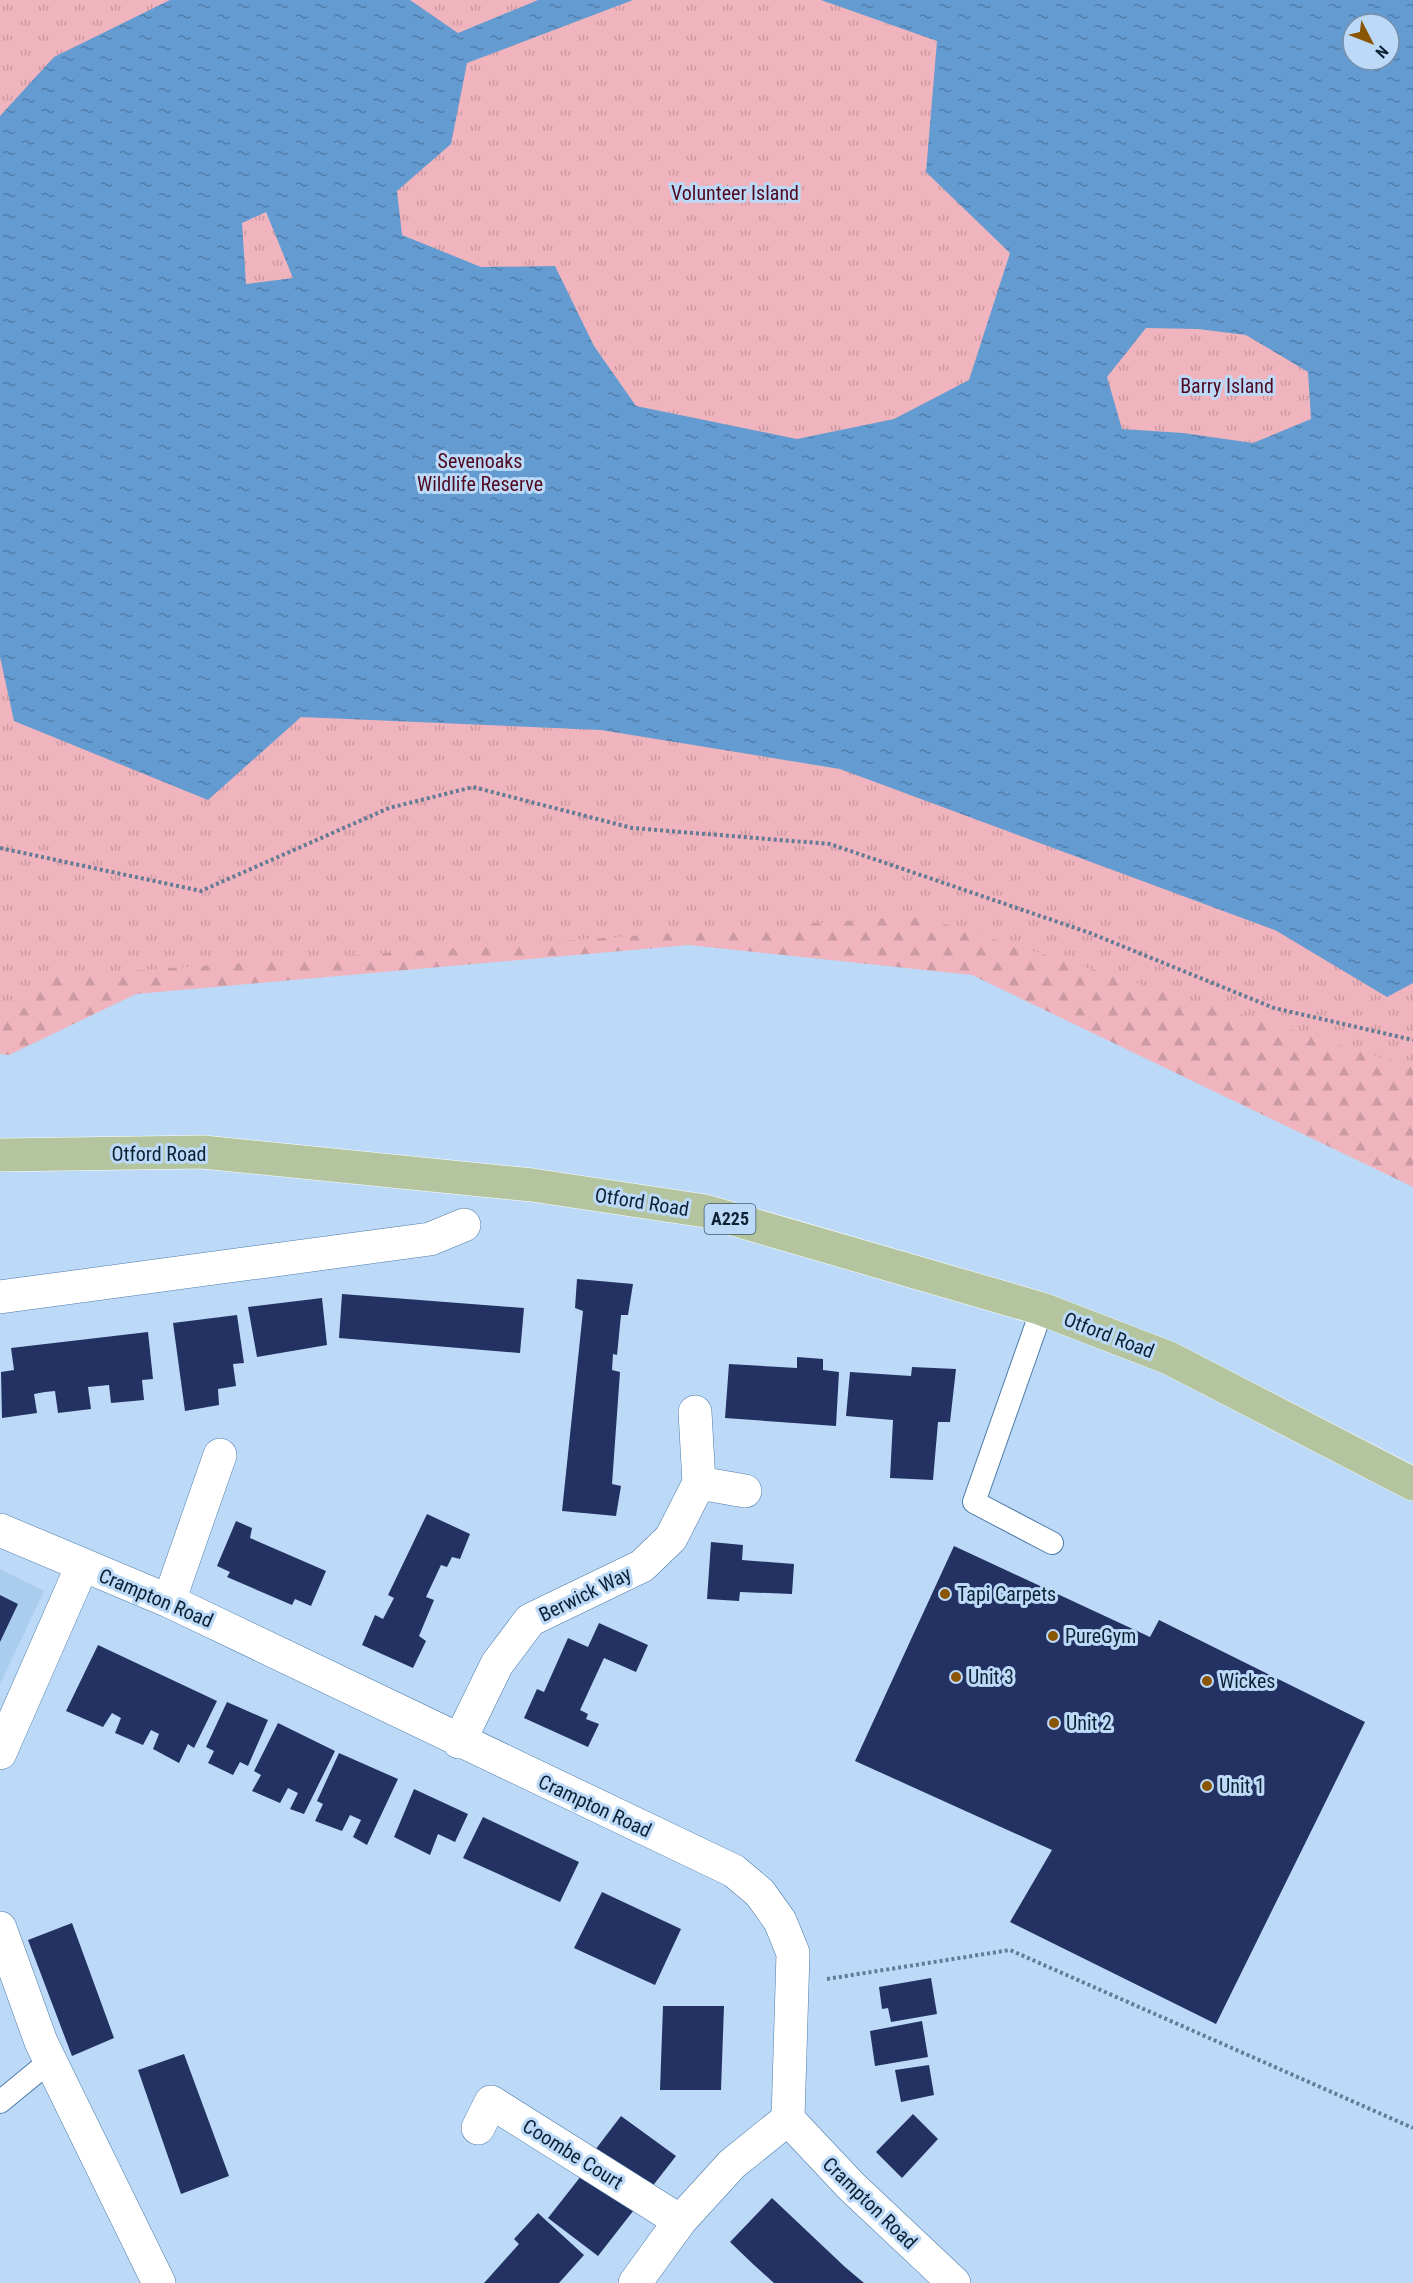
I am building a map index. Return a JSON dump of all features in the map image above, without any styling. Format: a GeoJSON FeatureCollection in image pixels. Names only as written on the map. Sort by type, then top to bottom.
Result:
{"type":"FeatureCollection","features":[{"type":"Feature","properties":{"kind":"main road","name":"Otford Road"},"geometry":{"type":"LineString","coordinates":[[0,1155],[203,1152],[555,1189],[705,1211],[1042,1309],[1169,1358],[1413,1484]]}},
{"type":"Feature","properties":{"kind":"street"},"geometry":{"type":"LineString","coordinates":[[0,1297],[430,1239],[464,1225]]}},
{"type":"Feature","properties":{"kind":"street","name":"Berwick Way"},"geometry":{"type":"LineString","coordinates":[[459,1742],[497,1664],[530,1620],[642,1566],[672,1538],[699,1483],[695,1412]]}},
{"type":"Feature","properties":{"kind":"street"},"geometry":{"type":"LineString","coordinates":[[169,1602],[220,1455]]}},
{"type":"Feature","properties":{"kind":"street"},"geometry":{"type":"LineString","coordinates":[[699,1483],[745,1491]]}},
{"type":"Feature","properties":{"kind":"street","name":"Crampton Road"},"geometry":{"type":"LineString","coordinates":[[0,1530],[169,1602],[734,1871],[760,1893],[780,1921],[793,1953],[788,2119],[851,2186],[954,2283]]}},
{"type":"Feature","properties":{"kind":"street"},"geometry":{"type":"LineString","coordinates":[[0,1753],[82,1566]]}},
{"type":"Feature","properties":{"kind":"street"},"geometry":{"type":"LineString","coordinates":[[0,1928],[50,2061],[159,2283]]}},
{"type":"Feature","properties":{"kind":"street","name":"Coombe Court"},"geometry":{"type":"LineString","coordinates":[[477,2128],[491,2102],[680,2221]]}},
{"type":"Feature","properties":{"kind":"street"},"geometry":{"type":"LineString","coordinates":[[635,2283],[680,2221],[732,2164],[788,2119]]}},
{"type":"Feature","properties":{"kind":"lane"},"geometry":{"type":"LineString","coordinates":[[1042,1309],[974,1502],[1052,1543]]}},
{"type":"Feature","properties":{"kind":"lane"},"geometry":{"type":"LineString","coordinates":[[0,2102],[50,2061]]}},
{"type":"Feature","properties":{"kind":"path"},"geometry":{"type":"LineString","coordinates":[[0,848],[201,891],[389,808],[473,787],[632,828],[830,844],[1090,933],[1274,1008],[1413,1040]]}},
{"type":"Feature","properties":{"kind":"path"},"geometry":{"type":"LineString","coordinates":[[791,1984],[1010,1950],[1413,2128]]}},
{"type":"Feature","properties":{"kind":"shaded area"},"geometry":{"type":"Polygon","coordinates":[[[0,1569],[44,1591],[0,1684],[0,1569]]]}},
{"type":"Feature","properties":{"kind":"green space","name":"Sevenoaks Wildlife Reserve"},"geometry":{"type":"Polygon","coordinates":[[[0,0],[1413,0],[1413,1067],[918,916],[41,977],[0,1010],[0,0]]]}},
{"type":"Feature","properties":{"kind":"green space"},"geometry":{"type":"Polygon","coordinates":[[[0,755],[1413,996],[1413,1187],[972,975],[689,945],[136,994],[9,1055],[0,1054],[0,755]]]}},
{"type":"Feature","properties":{"kind":"water","name":"Sevenoaks Wildlife Reserve"},"geometry":{"type":"Polygon","coordinates":[[[170,0],[410,0],[458,33],[538,0],[633,0],[467,63],[451,144],[397,191],[402,235],[481,267],[555,266],[594,346],[636,406],[797,439],[894,419],[969,380],[1010,253],[926,172],[937,41],[821,0],[1413,0],[1413,983],[1387,997],[1275,930],[840,769],[601,730],[301,717],[208,800],[14,721],[0,657],[0,116],[54,57],[170,0]],[[266,212],[242,223],[246,284],[293,278],[266,212]],[[1146,328],[1107,377],[1122,429],[1183,433],[1253,443],[1311,419],[1308,372],[1246,335],[1198,329],[1146,328]]]}},
{"type":"Feature","properties":{"kind":"building"},"geometry":{"type":"Polygon","coordinates":[[[577,1279],[633,1284],[628,1315],[621,1315],[617,1355],[613,1354],[612,1370],[620,1372],[612,1484],[621,1486],[616,1516],[562,1511],[583,1311],[575,1308],[577,1279]]]}},
{"type":"Feature","properties":{"kind":"building"},"geometry":{"type":"Polygon","coordinates":[[[342,1294],[524,1308],[520,1353],[339,1338],[342,1294]]]}},
{"type":"Feature","properties":{"kind":"building"},"geometry":{"type":"Polygon","coordinates":[[[322,1298],[327,1345],[257,1357],[248,1307],[322,1298]]]}},
{"type":"Feature","properties":{"kind":"building"},"geometry":{"type":"Polygon","coordinates":[[[237,1315],[244,1363],[233,1364],[236,1386],[218,1389],[219,1405],[185,1411],[173,1323],[237,1315]]]}},
{"type":"Feature","properties":{"kind":"building"},"geometry":{"type":"Polygon","coordinates":[[[148,1332],[153,1379],[142,1380],[144,1400],[111,1403],[109,1385],[88,1387],[91,1409],[58,1413],[55,1391],[45,1392],[34,1394],[37,1413],[2,1418],[1,1372],[14,1370],[11,1348],[148,1332]]]}},
{"type":"Feature","properties":{"kind":"building"},"geometry":{"type":"Polygon","coordinates":[[[797,1357],[823,1359],[823,1370],[839,1372],[836,1426],[725,1418],[729,1364],[797,1368],[797,1357]]]}},
{"type":"Feature","properties":{"kind":"building"},"geometry":{"type":"Polygon","coordinates":[[[912,1367],[956,1369],[950,1422],[938,1422],[933,1480],[890,1478],[893,1420],[846,1416],[850,1372],[911,1376],[912,1367]]]}},
{"type":"Feature","properties":{"kind":"building"},"geometry":{"type":"Polygon","coordinates":[[[427,1514],[470,1534],[460,1559],[452,1557],[447,1567],[441,1565],[426,1597],[434,1600],[419,1636],[426,1641],[413,1668],[362,1645],[375,1615],[383,1619],[394,1598],[388,1595],[427,1514]]]}},
{"type":"Feature","properties":{"kind":"building"},"geometry":{"type":"Polygon","coordinates":[[[236,1521],[252,1528],[250,1538],[326,1571],[311,1606],[295,1599],[292,1605],[227,1577],[230,1572],[217,1566],[236,1521]]]}},
{"type":"Feature","properties":{"kind":"building"},"geometry":{"type":"Polygon","coordinates":[[[711,1542],[743,1545],[742,1560],[794,1564],[792,1594],[740,1592],[739,1601],[707,1599],[711,1542]]]}},
{"type":"Feature","properties":{"kind":"building"},"geometry":{"type":"Polygon","coordinates":[[[954,1546],[1150,1637],[1159,1620],[1365,1722],[1216,2024],[1010,1922],[1052,1850],[855,1761],[954,1546]]]}},
{"type":"Feature","properties":{"kind":"building"},"geometry":{"type":"Polygon","coordinates":[[[0,1595],[18,1604],[0,1642],[0,1595]]]}},
{"type":"Feature","properties":{"kind":"building"},"geometry":{"type":"Polygon","coordinates":[[[599,1623],[648,1645],[636,1672],[604,1658],[580,1710],[588,1714],[586,1719],[599,1724],[588,1747],[524,1718],[537,1689],[544,1692],[568,1638],[588,1647],[599,1623]]]}},
{"type":"Feature","properties":{"kind":"building"},"geometry":{"type":"Polygon","coordinates":[[[98,1645],[217,1701],[194,1748],[188,1744],[179,1763],[153,1749],[159,1734],[151,1730],[143,1745],[115,1733],[121,1718],[112,1713],[103,1727],[66,1711],[98,1645]]]}},
{"type":"Feature","properties":{"kind":"building"},"geometry":{"type":"Polygon","coordinates":[[[227,1702],[268,1720],[248,1766],[240,1762],[233,1775],[208,1763],[214,1751],[206,1747],[227,1702]]]}},
{"type":"Feature","properties":{"kind":"building"},"geometry":{"type":"Polygon","coordinates":[[[278,1723],[335,1751],[304,1814],[290,1809],[298,1793],[288,1788],[280,1803],[252,1791],[261,1775],[254,1771],[278,1723]]]}},
{"type":"Feature","properties":{"kind":"building"},"geometry":{"type":"Polygon","coordinates":[[[339,1753],[398,1779],[367,1845],[353,1837],[361,1820],[350,1815],[342,1831],[315,1821],[323,1804],[317,1801],[339,1753]]]}},
{"type":"Feature","properties":{"kind":"building"},"geometry":{"type":"Polygon","coordinates":[[[414,1789],[468,1814],[455,1842],[438,1834],[430,1855],[394,1837],[414,1789]]]}},
{"type":"Feature","properties":{"kind":"building"},"geometry":{"type":"Polygon","coordinates":[[[483,1817],[579,1862],[560,1902],[463,1858],[483,1817]]]}},
{"type":"Feature","properties":{"kind":"building"},"geometry":{"type":"Polygon","coordinates":[[[602,1892],[681,1929],[655,1985],[574,1948],[602,1892]]]}},
{"type":"Feature","properties":{"kind":"building"},"geometry":{"type":"Polygon","coordinates":[[[72,1923],[114,2038],[72,2056],[28,1940],[72,1923]]]}},
{"type":"Feature","properties":{"kind":"building"},"geometry":{"type":"Polygon","coordinates":[[[931,1978],[937,2014],[891,2022],[888,2008],[882,2009],[879,1987],[931,1978]]]}},
{"type":"Feature","properties":{"kind":"building"},"geometry":{"type":"Polygon","coordinates":[[[663,2006],[724,2006],[721,2090],[660,2090],[663,2006]]]}},
{"type":"Feature","properties":{"kind":"building"},"geometry":{"type":"Polygon","coordinates":[[[922,2021],[928,2057],[875,2066],[870,2031],[922,2021]]]}},
{"type":"Feature","properties":{"kind":"building"},"geometry":{"type":"Polygon","coordinates":[[[184,2054],[229,2176],[181,2194],[138,2070],[184,2054]]]}},
{"type":"Feature","properties":{"kind":"building"},"geometry":{"type":"Polygon","coordinates":[[[929,2065],[934,2095],[901,2102],[895,2070],[929,2065]]]}},
{"type":"Feature","properties":{"kind":"building"},"geometry":{"type":"Polygon","coordinates":[[[913,2114],[938,2139],[902,2178],[876,2152],[913,2114]]]}},
{"type":"Feature","properties":{"kind":"building"},"geometry":{"type":"Polygon","coordinates":[[[621,2116],[676,2156],[598,2256],[548,2218],[596,2157],[592,2154],[621,2116]]]}},
{"type":"Feature","properties":{"kind":"building"},"geometry":{"type":"Polygon","coordinates":[[[772,2198],[864,2283],[774,2283],[754,2265],[730,2242],[772,2198]]]}},
{"type":"Feature","properties":{"kind":"building"},"geometry":{"type":"Polygon","coordinates":[[[538,2213],[584,2255],[559,2283],[484,2283],[519,2244],[514,2239],[538,2213]]]}},
{"type":"Feature","properties":{"kind":"place","name":"Tapi Carpets"},"geometry":{"type":"Point","coordinates":[945,1594]}},
{"type":"Feature","properties":{"kind":"place","name":"PureGym"},"geometry":{"type":"Point","coordinates":[1053,1636]}},
{"type":"Feature","properties":{"kind":"place","name":"Unit 3"},"geometry":{"type":"Point","coordinates":[956,1677]}},
{"type":"Feature","properties":{"kind":"place","name":"Wickes"},"geometry":{"type":"Point","coordinates":[1207,1681]}},
{"type":"Feature","properties":{"kind":"place","name":"Unit 2"},"geometry":{"type":"Point","coordinates":[1054,1723]}},
{"type":"Feature","properties":{"kind":"place","name":"Unit 1"},"geometry":{"type":"Point","coordinates":[1207,1786]}},
{"type":"Feature","properties":{"kind":"park label","name":"Volunteer Island"},"geometry":{"type":"Point","coordinates":[735,193]}},
{"type":"Feature","properties":{"kind":"park label","name":"Barry Island"},"geometry":{"type":"Point","coordinates":[1227,386]}}]}
